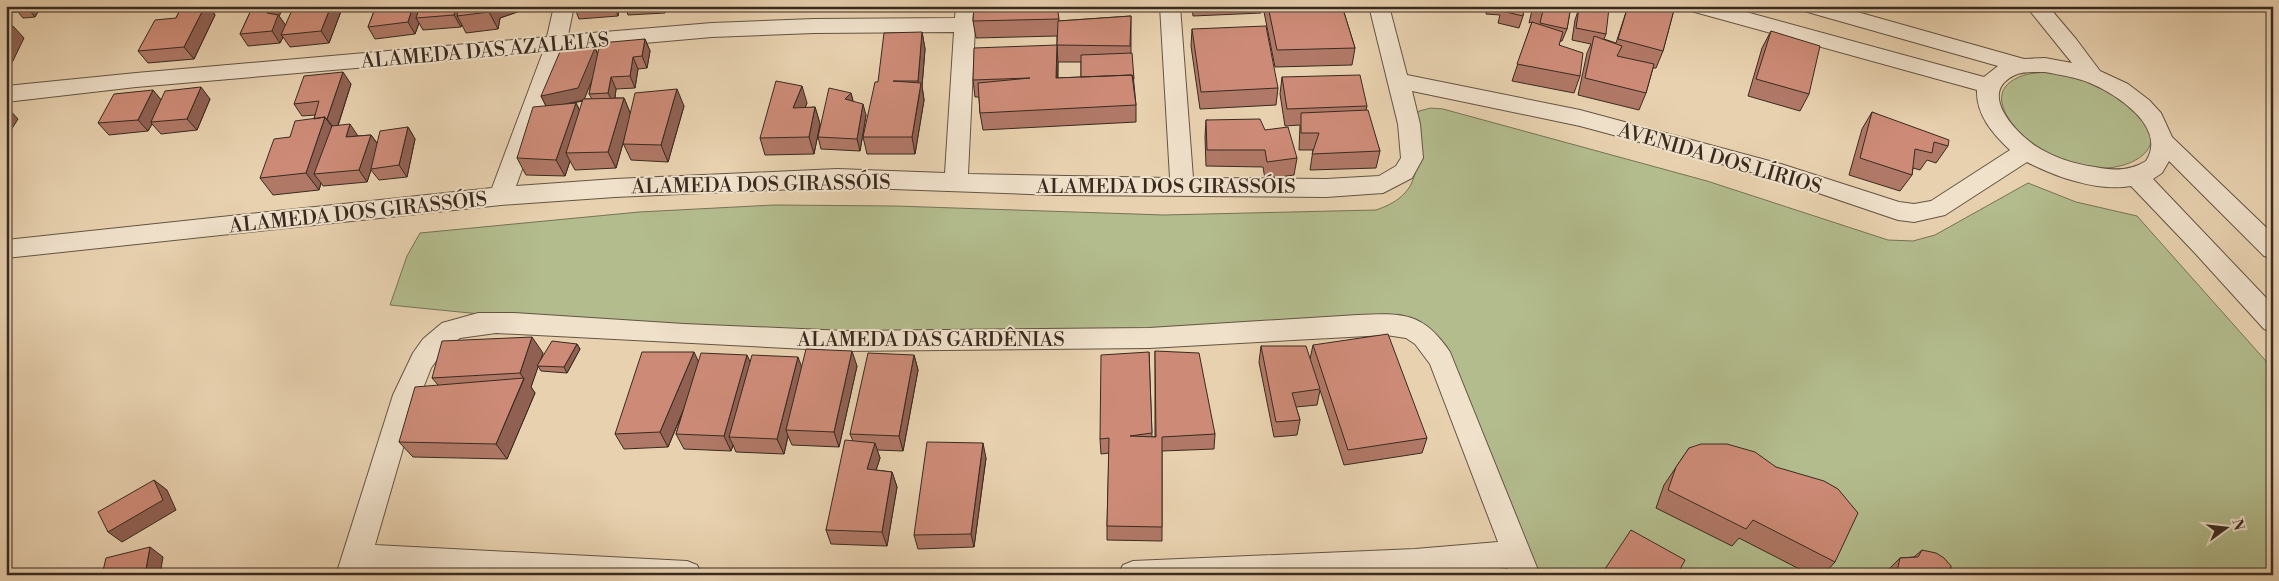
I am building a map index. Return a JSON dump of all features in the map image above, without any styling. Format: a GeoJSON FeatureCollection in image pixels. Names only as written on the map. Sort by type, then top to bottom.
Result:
{"type":"FeatureCollection","features":[{"type":"Feature","properties":{"kind":"street"},"geometry":{"type":"LineString","coordinates":[[501,196],[556,44],[564,6]]}},
{"type":"Feature","properties":{"kind":"street"},"geometry":{"type":"LineString","coordinates":[[1170,6],[1182,187]]}},
{"type":"Feature","properties":{"kind":"street","name":"ALAMEDA DOS GIRASSÓIS"},"geometry":{"type":"LineString","coordinates":[[6,249],[501,196],[615,188],[837,178],[956,183],[1182,187],[1349,187],[1383,184],[1396,179],[1404,172],[1412,158],[1409,124],[1379,6]]}},
{"type":"Feature","properties":{"kind":"street"},"geometry":{"type":"LineString","coordinates":[[1698,6],[1991,86]]}},
{"type":"Feature","properties":{"kind":"street"},"geometry":{"type":"LineString","coordinates":[[1812,6],[2024,66]]}},
{"type":"Feature","properties":{"kind":"street"},"geometry":{"type":"LineString","coordinates":[[2036,6],[2092,75]]}},
{"type":"Feature","properties":{"kind":"street"},"geometry":{"type":"LineString","coordinates":[[956,183],[966,16]]}},
{"type":"Feature","properties":{"kind":"street","name":"ALAMEDA DAS AZALEIAS"},"geometry":{"type":"LineString","coordinates":[[6,94],[136,80],[712,30],[814,26],[966,16]]}},
{"type":"Feature","properties":{"kind":"street"},"geometry":{"type":"LineString","coordinates":[[2164,142],[2162,156],[2152,168],[2136,176],[2114,178],[2084,175],[2054,166],[2026,151],[2005,133],[1991,114],[1987,96],[1992,81],[2006,70],[2024,66],[2045,65],[2068,68],[2092,75],[2119,88],[2141,105],[2157,123],[2164,142],[2273,249]]}},
{"type":"Feature","properties":{"kind":"street","name":"AVENIDA DOS LÍRIOS"},"geometry":{"type":"LineString","coordinates":[[1398,81],[1580,118],[1780,172],[1898,211],[1914,213],[1937,209],[2026,151]]}},
{"type":"Feature","properties":{"kind":"street"},"geometry":{"type":"LineString","coordinates":[[2136,176],[2203,245],[2273,322]]}},
{"type":"Feature","properties":{"kind":"street","name":"ALAMEDA DAS GARDÊNIAS"},"geometry":{"type":"LineString","coordinates":[[354,566],[402,411],[418,370],[432,347],[444,334],[486,323],[846,341],[1149,338],[1386,324],[1407,326],[1429,340],[1441,360],[1522,564]]}},
{"type":"Feature","properties":{"kind":"street"},"geometry":{"type":"LineString","coordinates":[[1133,575],[1415,563],[1522,564]]}},
{"type":"Feature","properties":{"kind":"street"},"geometry":{"type":"LineString","coordinates":[[354,566],[687,575]]}},
{"type":"Feature","properties":{"kind":"green space"},"geometry":{"type":"Polygon","coordinates":[[[2048,72],[2089,82],[2117,95],[2144,120],[2150,131],[2151,140],[2149,148],[2143,155],[2126,164],[2116,167],[2097,168],[2068,161],[2050,154],[2034,144],[2012,123],[2002,104],[2002,95],[2006,86],[2019,77],[2048,72]]]}},
{"type":"Feature","properties":{"kind":"green space"},"geometry":{"type":"Polygon","coordinates":[[[1431,108],[1443,109],[1707,181],[1888,240],[1913,241],[1935,235],[2028,183],[2076,202],[2137,216],[2273,369],[2273,575],[1540,575],[1449,350],[1426,327],[1266,327],[919,337],[490,315],[390,305],[407,256],[420,233],[639,212],[774,205],[895,206],[1164,215],[1376,210],[1392,203],[1404,194],[1411,184],[1417,160],[1417,114],[1419,111],[1431,108]]]}},
{"type":"Feature","properties":{"kind":"building"},"geometry":{"type":"Polygon","coordinates":[[[182,6],[205,6],[184,47],[138,51],[155,20],[176,18],[182,6]]]}},
{"type":"Feature","properties":{"kind":"building"},"geometry":{"type":"Polygon","coordinates":[[[253,6],[270,6],[267,13],[278,15],[272,31],[240,34],[253,6]]]}},
{"type":"Feature","properties":{"kind":"building"},"geometry":{"type":"Polygon","coordinates":[[[312,6],[331,6],[321,31],[281,35],[292,10],[311,8],[312,6]]]}},
{"type":"Feature","properties":{"kind":"building"},"geometry":{"type":"Polygon","coordinates":[[[376,6],[413,6],[408,22],[368,27],[376,6]]]}},
{"type":"Feature","properties":{"kind":"building"},"geometry":{"type":"Polygon","coordinates":[[[420,6],[457,6],[454,15],[416,18],[420,6]]]}},
{"type":"Feature","properties":{"kind":"building"},"geometry":{"type":"Polygon","coordinates":[[[459,6],[490,6],[489,12],[457,16],[459,6]]]}},
{"type":"Feature","properties":{"kind":"building"},"geometry":{"type":"Polygon","coordinates":[[[974,6],[1057,6],[1059,19],[973,21],[974,6]]]}},
{"type":"Feature","properties":{"kind":"building"},"geometry":{"type":"Polygon","coordinates":[[[1268,6],[1342,6],[1355,48],[1277,50],[1268,6]]]}},
{"type":"Feature","properties":{"kind":"building"},"geometry":{"type":"Polygon","coordinates":[[[1503,6],[1524,6],[1523,16],[1502,11],[1503,6]]]}},
{"type":"Feature","properties":{"kind":"building"},"geometry":{"type":"Polygon","coordinates":[[[1534,6],[1571,6],[1567,29],[1540,23],[1543,10],[1533,11],[1534,6]]]}},
{"type":"Feature","properties":{"kind":"building"},"geometry":{"type":"Polygon","coordinates":[[[1596,6],[1609,8],[1606,34],[1576,28],[1579,8],[1596,12],[1596,6]]]}},
{"type":"Feature","properties":{"kind":"building"},"geometry":{"type":"Polygon","coordinates":[[[1628,6],[1675,6],[1663,51],[1618,39],[1628,6]]]}},
{"type":"Feature","properties":{"kind":"building"},"geometry":{"type":"Polygon","coordinates":[[[1131,16],[1130,46],[1057,45],[1058,21],[1131,16]]]}},
{"type":"Feature","properties":{"kind":"building"},"geometry":{"type":"Polygon","coordinates":[[[1532,22],[1563,32],[1559,45],[1583,53],[1580,76],[1517,64],[1532,22]]]}},
{"type":"Feature","properties":{"kind":"building"},"geometry":{"type":"Polygon","coordinates":[[[13,26],[6,40],[6,27],[13,26]]]}},
{"type":"Feature","properties":{"kind":"building"},"geometry":{"type":"Polygon","coordinates":[[[1266,26],[1278,88],[1201,92],[1192,29],[1266,26]]]}},
{"type":"Feature","properties":{"kind":"building"},"geometry":{"type":"Polygon","coordinates":[[[1771,31],[1820,46],[1809,94],[1756,79],[1771,31]]]}},
{"type":"Feature","properties":{"kind":"building"},"geometry":{"type":"Polygon","coordinates":[[[922,32],[918,81],[893,81],[921,83],[912,137],[863,137],[875,82],[878,82],[884,33],[922,32]]]}},
{"type":"Feature","properties":{"kind":"building"},"geometry":{"type":"Polygon","coordinates":[[[1594,36],[1622,46],[1617,56],[1654,64],[1646,93],[1585,78],[1594,36]]]}},
{"type":"Feature","properties":{"kind":"building"},"geometry":{"type":"Polygon","coordinates":[[[645,39],[642,56],[633,57],[630,76],[611,77],[608,93],[589,94],[600,43],[645,39]]]}},
{"type":"Feature","properties":{"kind":"building"},"geometry":{"type":"Polygon","coordinates":[[[1057,45],[1056,78],[1132,75],[1136,105],[980,113],[978,83],[1030,78],[973,80],[974,48],[1057,45]]]}},
{"type":"Feature","properties":{"kind":"building"},"geometry":{"type":"Polygon","coordinates":[[[562,47],[595,48],[578,88],[541,96],[562,47]]]}},
{"type":"Feature","properties":{"kind":"building"},"geometry":{"type":"Polygon","coordinates":[[[1132,53],[1134,79],[1132,75],[1081,77],[1081,55],[1132,53]]]}},
{"type":"Feature","properties":{"kind":"building"},"geometry":{"type":"Polygon","coordinates":[[[343,72],[327,119],[325,117],[314,119],[319,101],[294,104],[304,76],[343,72]]]}},
{"type":"Feature","properties":{"kind":"building"},"geometry":{"type":"Polygon","coordinates":[[[1360,75],[1367,106],[1287,109],[1282,77],[1360,75]]]}},
{"type":"Feature","properties":{"kind":"building"},"geometry":{"type":"Polygon","coordinates":[[[776,81],[802,86],[793,108],[815,107],[809,137],[760,138],[776,81]]]}},
{"type":"Feature","properties":{"kind":"building"},"geometry":{"type":"Polygon","coordinates":[[[201,87],[187,119],[151,122],[165,91],[201,87]]]}},
{"type":"Feature","properties":{"kind":"building"},"geometry":{"type":"Polygon","coordinates":[[[829,88],[851,93],[845,99],[863,104],[857,139],[818,137],[829,88]]]}},
{"type":"Feature","properties":{"kind":"building"},"geometry":{"type":"Polygon","coordinates":[[[677,89],[661,145],[623,144],[635,93],[677,89]]]}},
{"type":"Feature","properties":{"kind":"building"},"geometry":{"type":"Polygon","coordinates":[[[153,90],[138,120],[98,123],[114,94],[153,90]]]}},
{"type":"Feature","properties":{"kind":"building"},"geometry":{"type":"Polygon","coordinates":[[[624,98],[608,152],[566,153],[583,99],[624,98]]]}},
{"type":"Feature","properties":{"kind":"building"},"geometry":{"type":"Polygon","coordinates":[[[576,103],[556,160],[517,158],[533,107],[576,103]]]}},
{"type":"Feature","properties":{"kind":"building"},"geometry":{"type":"Polygon","coordinates":[[[1368,110],[1380,151],[1312,154],[1319,133],[1301,133],[1301,113],[1368,110]]]}},
{"type":"Feature","properties":{"kind":"building"},"geometry":{"type":"Polygon","coordinates":[[[1872,112],[1949,140],[1948,146],[1934,142],[1932,153],[1915,149],[1912,175],[1860,158],[1872,112]]]}},
{"type":"Feature","properties":{"kind":"building"},"geometry":{"type":"Polygon","coordinates":[[[325,117],[306,173],[260,178],[274,139],[290,137],[295,121],[325,117]]]}},
{"type":"Feature","properties":{"kind":"building"},"geometry":{"type":"Polygon","coordinates":[[[1260,119],[1265,130],[1288,127],[1297,158],[1267,162],[1265,150],[1207,150],[1206,120],[1260,119]]]}},
{"type":"Feature","properties":{"kind":"building"},"geometry":{"type":"Polygon","coordinates":[[[350,124],[346,137],[371,135],[359,170],[314,174],[332,126],[350,124]]]}},
{"type":"Feature","properties":{"kind":"building"},"geometry":{"type":"Polygon","coordinates":[[[408,127],[399,165],[371,169],[380,131],[408,127]]]}},
{"type":"Feature","properties":{"kind":"building"},"geometry":{"type":"Polygon","coordinates":[[[1388,334],[1427,438],[1348,450],[1313,345],[1388,334]]]}},
{"type":"Feature","properties":{"kind":"building"},"geometry":{"type":"Polygon","coordinates":[[[532,337],[520,373],[432,378],[442,341],[532,337]]]}},
{"type":"Feature","properties":{"kind":"building"},"geometry":{"type":"Polygon","coordinates":[[[552,341],[577,344],[564,367],[537,366],[552,341]]]}},
{"type":"Feature","properties":{"kind":"building"},"geometry":{"type":"Polygon","coordinates":[[[1261,346],[1306,346],[1320,389],[1292,393],[1300,420],[1276,422],[1261,346]]]}},
{"type":"Feature","properties":{"kind":"building"},"geometry":{"type":"Polygon","coordinates":[[[806,349],[852,351],[834,432],[786,430],[806,349]]]}},
{"type":"Feature","properties":{"kind":"building"},"geometry":{"type":"Polygon","coordinates":[[[1155,351],[1199,353],[1215,434],[1162,437],[1162,527],[1107,526],[1109,438],[1100,439],[1101,355],[1149,352],[1152,433],[1130,436],[1156,437],[1155,351]]]}},
{"type":"Feature","properties":{"kind":"building"},"geometry":{"type":"Polygon","coordinates":[[[642,352],[694,352],[660,432],[615,434],[642,352]]]}},
{"type":"Feature","properties":{"kind":"building"},"geometry":{"type":"Polygon","coordinates":[[[701,353],[747,355],[724,436],[676,434],[701,353]]]}},
{"type":"Feature","properties":{"kind":"building"},"geometry":{"type":"Polygon","coordinates":[[[868,353],[914,355],[899,436],[850,434],[868,353]]]}},
{"type":"Feature","properties":{"kind":"building"},"geometry":{"type":"Polygon","coordinates":[[[752,355],[798,357],[777,439],[729,437],[752,355]]]}},
{"type":"Feature","properties":{"kind":"building"},"geometry":{"type":"Polygon","coordinates":[[[524,378],[496,444],[399,442],[415,387],[524,378]]]}},
{"type":"Feature","properties":{"kind":"building"},"geometry":{"type":"Polygon","coordinates":[[[845,440],[875,443],[867,469],[892,472],[882,532],[826,530],[845,440]]]}},
{"type":"Feature","properties":{"kind":"building"},"geometry":{"type":"Polygon","coordinates":[[[927,442],[983,443],[971,534],[914,535],[927,442]]]}},
{"type":"Feature","properties":{"kind":"building"},"geometry":{"type":"Polygon","coordinates":[[[1701,444],[1727,444],[1755,452],[1776,467],[1824,481],[1838,489],[1858,513],[1835,562],[1753,520],[1746,529],[1668,490],[1676,467],[1689,448],[1701,444]]]}},
{"type":"Feature","properties":{"kind":"building"},"geometry":{"type":"Polygon","coordinates":[[[154,480],[163,500],[108,532],[98,512],[154,480]]]}},
{"type":"Feature","properties":{"kind":"building"},"geometry":{"type":"Polygon","coordinates":[[[1631,530],[1685,560],[1677,575],[1601,575],[1631,530]]]}},
{"type":"Feature","properties":{"kind":"building"},"geometry":{"type":"Polygon","coordinates":[[[150,547],[145,575],[102,575],[106,558],[150,547]]]}},
{"type":"Feature","properties":{"kind":"building"},"geometry":{"type":"Polygon","coordinates":[[[1922,550],[1936,553],[1944,558],[1951,566],[1951,575],[1898,575],[1900,558],[1918,557],[1922,550]]]}}]}
